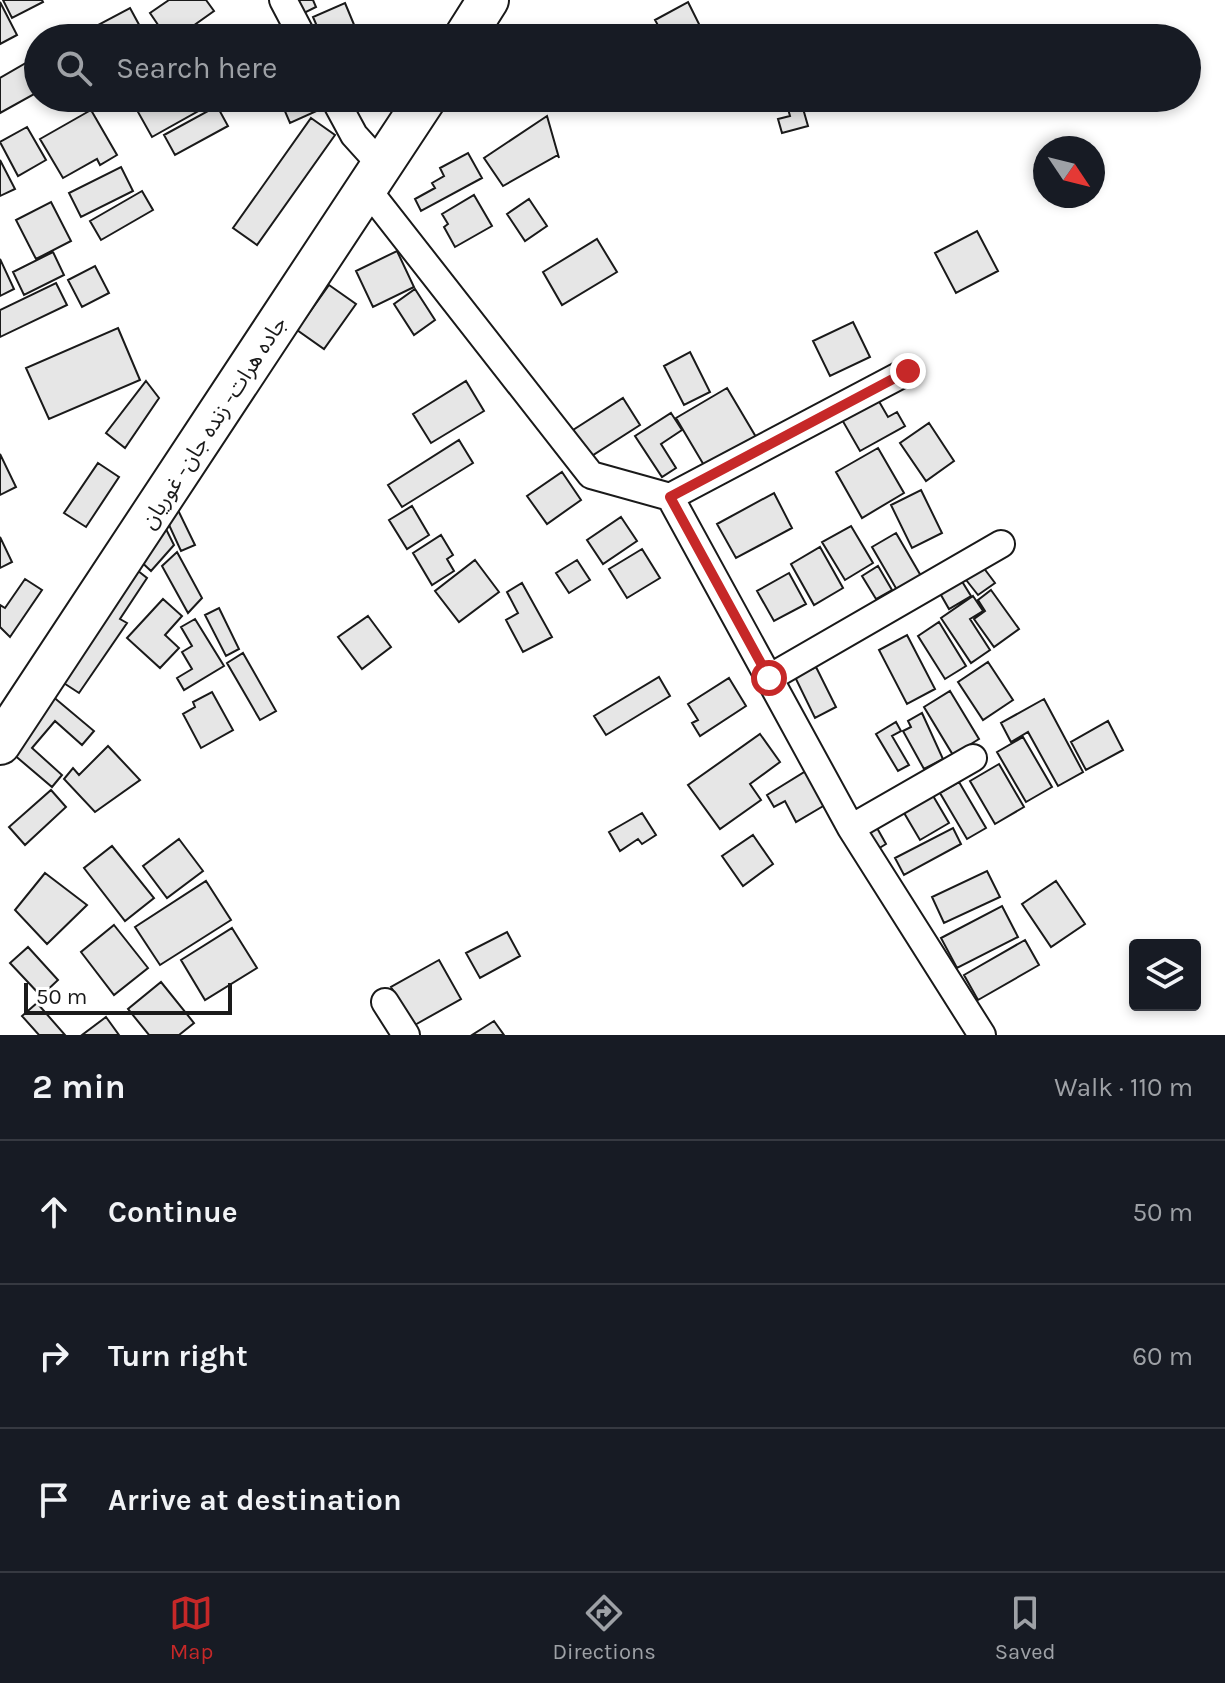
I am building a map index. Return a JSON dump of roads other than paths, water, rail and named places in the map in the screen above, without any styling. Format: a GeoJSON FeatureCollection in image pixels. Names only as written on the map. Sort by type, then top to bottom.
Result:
{"type":"FeatureCollection","features":[{"type":"Feature","properties":{"kind":"main road"},"geometry":{"type":"LineString","coordinates":[[473,24],[488,0]]}},
{"type":"Feature","properties":{"kind":"main road","name":"جاده هرات- زنده جان- غوریان"},"geometry":{"type":"LineString","coordinates":[[0,744],[417,112]]}},
{"type":"Feature","properties":{"kind":"street"},"geometry":{"type":"LineString","coordinates":[[283,0],[296,24]]}},
{"type":"Feature","properties":{"kind":"street"},"geometry":{"type":"LineString","coordinates":[[342,112],[374,178],[591,475],[670,497],[908,371]]}},
{"type":"Feature","properties":{"kind":"street"},"geometry":{"type":"LineString","coordinates":[[670,497],[851,828],[982,1035]]}},
{"type":"Feature","properties":{"kind":"street"},"geometry":{"type":"LineString","coordinates":[[769,678],[1001,544]]}},
{"type":"Feature","properties":{"kind":"street"},"geometry":{"type":"LineString","coordinates":[[851,828],[973,758]]}},
{"type":"Feature","properties":{"kind":"street"},"geometry":{"type":"LineString","coordinates":[[385,1002],[406,1035]]}}]}
